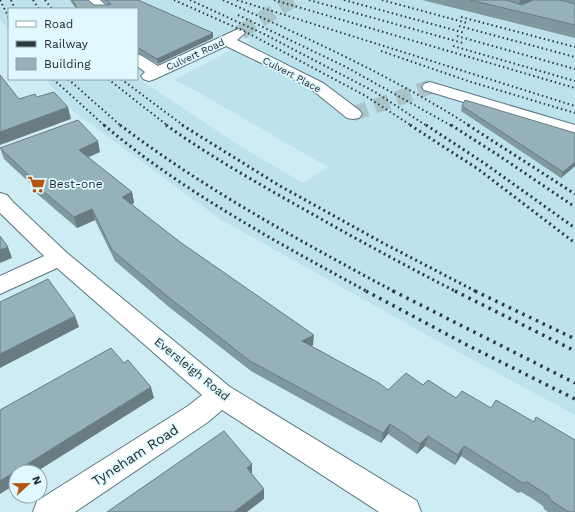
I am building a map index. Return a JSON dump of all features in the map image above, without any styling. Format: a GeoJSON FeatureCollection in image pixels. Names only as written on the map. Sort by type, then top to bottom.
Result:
{"type":"FeatureCollection","features":[{"type":"Feature","properties":{"kind":"street","name":"Culvert Road"},"geometry":{"type":"LineString","coordinates":[[138,60],[153,74],[241,32]]}},
{"type":"Feature","properties":{"kind":"street","name":"Culvert Place"},"geometry":{"type":"LineString","coordinates":[[226,40],[292,72],[317,86],[353,114]]}},
{"type":"Feature","properties":{"kind":"street"},"geometry":{"type":"LineString","coordinates":[[430,87],[575,131]]}},
{"type":"Feature","properties":{"kind":"street","name":"Eversleigh Road"},"geometry":{"type":"LineString","coordinates":[[0,199],[6,207],[59,258],[221,395],[406,512]]}},
{"type":"Feature","properties":{"kind":"street"},"geometry":{"type":"LineString","coordinates":[[0,286],[59,258]]}},
{"type":"Feature","properties":{"kind":"street","name":"Tyneham Road"},"geometry":{"type":"LineString","coordinates":[[48,512],[198,414],[221,395]]}},
{"type":"Feature","properties":{"kind":"shaded area"},"geometry":{"type":"Polygon","coordinates":[[[0,0],[564,0],[575,4],[575,415],[427,335],[220,219],[73,111],[46,80],[138,80],[138,79],[240,146],[303,183],[328,167],[189,87],[174,80],[250,40],[231,30],[138,76],[138,8],[8,8],[8,31],[0,19],[0,0]]]}},
{"type":"Feature","properties":{"kind":"building"},"geometry":{"type":"Polygon","coordinates":[[[72,0],[88,0],[94,5],[109,5],[111,4],[106,0],[138,0],[213,33],[157,59],[138,48],[138,8],[77,8],[72,0]]]}},
{"type":"Feature","properties":{"kind":"building"},"geometry":{"type":"Polygon","coordinates":[[[470,0],[506,0],[522,5],[533,0],[560,0],[575,4],[575,25],[470,0]]]}},
{"type":"Feature","properties":{"kind":"building"},"geometry":{"type":"Polygon","coordinates":[[[0,75],[19,99],[35,94],[37,97],[54,92],[68,107],[0,132],[0,75]]]}},
{"type":"Feature","properties":{"kind":"building"},"geometry":{"type":"Polygon","coordinates":[[[465,100],[575,133],[575,162],[563,172],[462,106],[465,100]]]}},
{"type":"Feature","properties":{"kind":"building"},"geometry":{"type":"Polygon","coordinates":[[[78,120],[98,141],[79,150],[132,192],[122,197],[180,242],[314,335],[302,341],[379,383],[388,390],[406,373],[423,385],[428,380],[456,398],[462,391],[491,408],[496,400],[534,422],[536,417],[575,440],[575,512],[569,512],[550,500],[549,496],[527,482],[523,483],[464,446],[458,455],[428,436],[420,444],[390,424],[383,433],[250,361],[167,296],[112,250],[92,209],[74,217],[31,181],[34,180],[0,148],[78,120]]]}},
{"type":"Feature","properties":{"kind":"building"},"geometry":{"type":"Polygon","coordinates":[[[0,236],[8,247],[0,250],[0,236]]]}},
{"type":"Feature","properties":{"kind":"building"},"geometry":{"type":"Polygon","coordinates":[[[48,279],[75,316],[0,354],[0,302],[48,279]]]}},
{"type":"Feature","properties":{"kind":"building"},"geometry":{"type":"Polygon","coordinates":[[[111,348],[124,363],[128,360],[151,387],[27,464],[8,464],[8,476],[0,481],[0,410],[111,348]]]}},
{"type":"Feature","properties":{"kind":"building"},"geometry":{"type":"Polygon","coordinates":[[[224,431],[252,464],[247,468],[264,489],[234,512],[107,512],[224,431]]]}},
{"type":"Feature","properties":{"kind":"tunnel"},"geometry":{"type":"LineString","coordinates":[[241,32],[293,0]]}},
{"type":"Feature","properties":{"kind":"tunnel"},"geometry":{"type":"LineString","coordinates":[[353,114],[430,87]]}},
{"type":"Feature","properties":{"kind":"railway"},"geometry":{"type":"LineString","coordinates":[[0,0],[8,16]]}},
{"type":"Feature","properties":{"kind":"railway"},"geometry":{"type":"LineString","coordinates":[[11,0],[15,8]]}},
{"type":"Feature","properties":{"kind":"railway"},"geometry":{"type":"LineString","coordinates":[[33,0],[38,8]]}},
{"type":"Feature","properties":{"kind":"railway"},"geometry":{"type":"LineString","coordinates":[[45,0],[51,8]]}},
{"type":"Feature","properties":{"kind":"railway"},"geometry":{"type":"LineString","coordinates":[[174,0],[246,32],[364,95],[412,126]]}},
{"type":"Feature","properties":{"kind":"railway"},"geometry":{"type":"LineString","coordinates":[[190,0],[264,34],[375,92],[427,126]]}},
{"type":"Feature","properties":{"kind":"railway"},"geometry":{"type":"LineString","coordinates":[[223,0],[349,58],[380,74],[470,126]]}},
{"type":"Feature","properties":{"kind":"railway"},"geometry":{"type":"LineString","coordinates":[[237,0],[575,106]]}},
{"type":"Feature","properties":{"kind":"railway"},"geometry":{"type":"LineString","coordinates":[[274,0],[575,88]]}},
{"type":"Feature","properties":{"kind":"railway"},"geometry":{"type":"LineString","coordinates":[[309,0],[463,43]]}},
{"type":"Feature","properties":{"kind":"railway"},"geometry":{"type":"LineString","coordinates":[[344,0],[465,33]]}},
{"type":"Feature","properties":{"kind":"railway"},"geometry":{"type":"LineString","coordinates":[[382,0],[467,23]]}},
{"type":"Feature","properties":{"kind":"railway"},"geometry":{"type":"LineString","coordinates":[[238,15],[346,67],[452,126]]}},
{"type":"Feature","properties":{"kind":"railway"},"geometry":{"type":"LineString","coordinates":[[461,17],[575,47]]}},
{"type":"Feature","properties":{"kind":"railway"},"geometry":{"type":"LineString","coordinates":[[459,26],[575,57]]}},
{"type":"Feature","properties":{"kind":"railway"},"geometry":{"type":"LineString","coordinates":[[457,36],[575,69]]}},
{"type":"Feature","properties":{"kind":"railway"},"geometry":{"type":"LineString","coordinates":[[453,46],[575,81]]}},
{"type":"Feature","properties":{"kind":"railway"},"geometry":{"type":"LineString","coordinates":[[381,51],[468,81],[575,113]]}},
{"type":"Feature","properties":{"kind":"railway"},"geometry":{"type":"LineString","coordinates":[[54,80],[105,126]]}},
{"type":"Feature","properties":{"kind":"railway"},"geometry":{"type":"LineString","coordinates":[[69,80],[121,126]]}},
{"type":"Feature","properties":{"kind":"railway"},"geometry":{"type":"LineString","coordinates":[[109,80],[168,126]]}},
{"type":"Feature","properties":{"kind":"railway"},"geometry":{"type":"LineString","coordinates":[[122,80],[184,126]]}},
{"type":"Feature","properties":{"kind":"railway"},"geometry":{"type":"LineString","coordinates":[[104,125],[165,172],[198,194],[300,255],[368,292]]}},
{"type":"Feature","properties":{"kind":"railway"},"geometry":{"type":"LineString","coordinates":[[120,125],[186,171],[254,214],[395,292]]}},
{"type":"Feature","properties":{"kind":"railway"},"geometry":{"type":"LineString","coordinates":[[166,125],[271,191],[457,292]]}},
{"type":"Feature","properties":{"kind":"railway"},"geometry":{"type":"LineString","coordinates":[[182,125],[280,186],[383,243],[476,291]]}},
{"type":"Feature","properties":{"kind":"railway"},"geometry":{"type":"LineString","coordinates":[[410,125],[478,169],[575,243]]}},
{"type":"Feature","properties":{"kind":"railway"},"geometry":{"type":"LineString","coordinates":[[426,125],[484,163],[575,228]]}},
{"type":"Feature","properties":{"kind":"railway"},"geometry":{"type":"LineString","coordinates":[[451,125],[575,207]]}},
{"type":"Feature","properties":{"kind":"railway"},"geometry":{"type":"LineString","coordinates":[[468,125],[575,194]]}},
{"type":"Feature","properties":{"kind":"railway"},"geometry":{"type":"LineString","coordinates":[[366,291],[465,344],[575,399]]}},
{"type":"Feature","properties":{"kind":"railway"},"geometry":{"type":"LineString","coordinates":[[393,291],[575,383]]}},
{"type":"Feature","properties":{"kind":"railway"},"geometry":{"type":"LineString","coordinates":[[476,291],[575,339]]}},
{"type":"Feature","properties":{"kind":"railway"},"geometry":{"type":"LineString","coordinates":[[457,292],[575,351]]}},
{"type":"Feature","properties":{"kind":"place","name":"Best-one"},"geometry":{"type":"Point","coordinates":[36,184]}}]}
